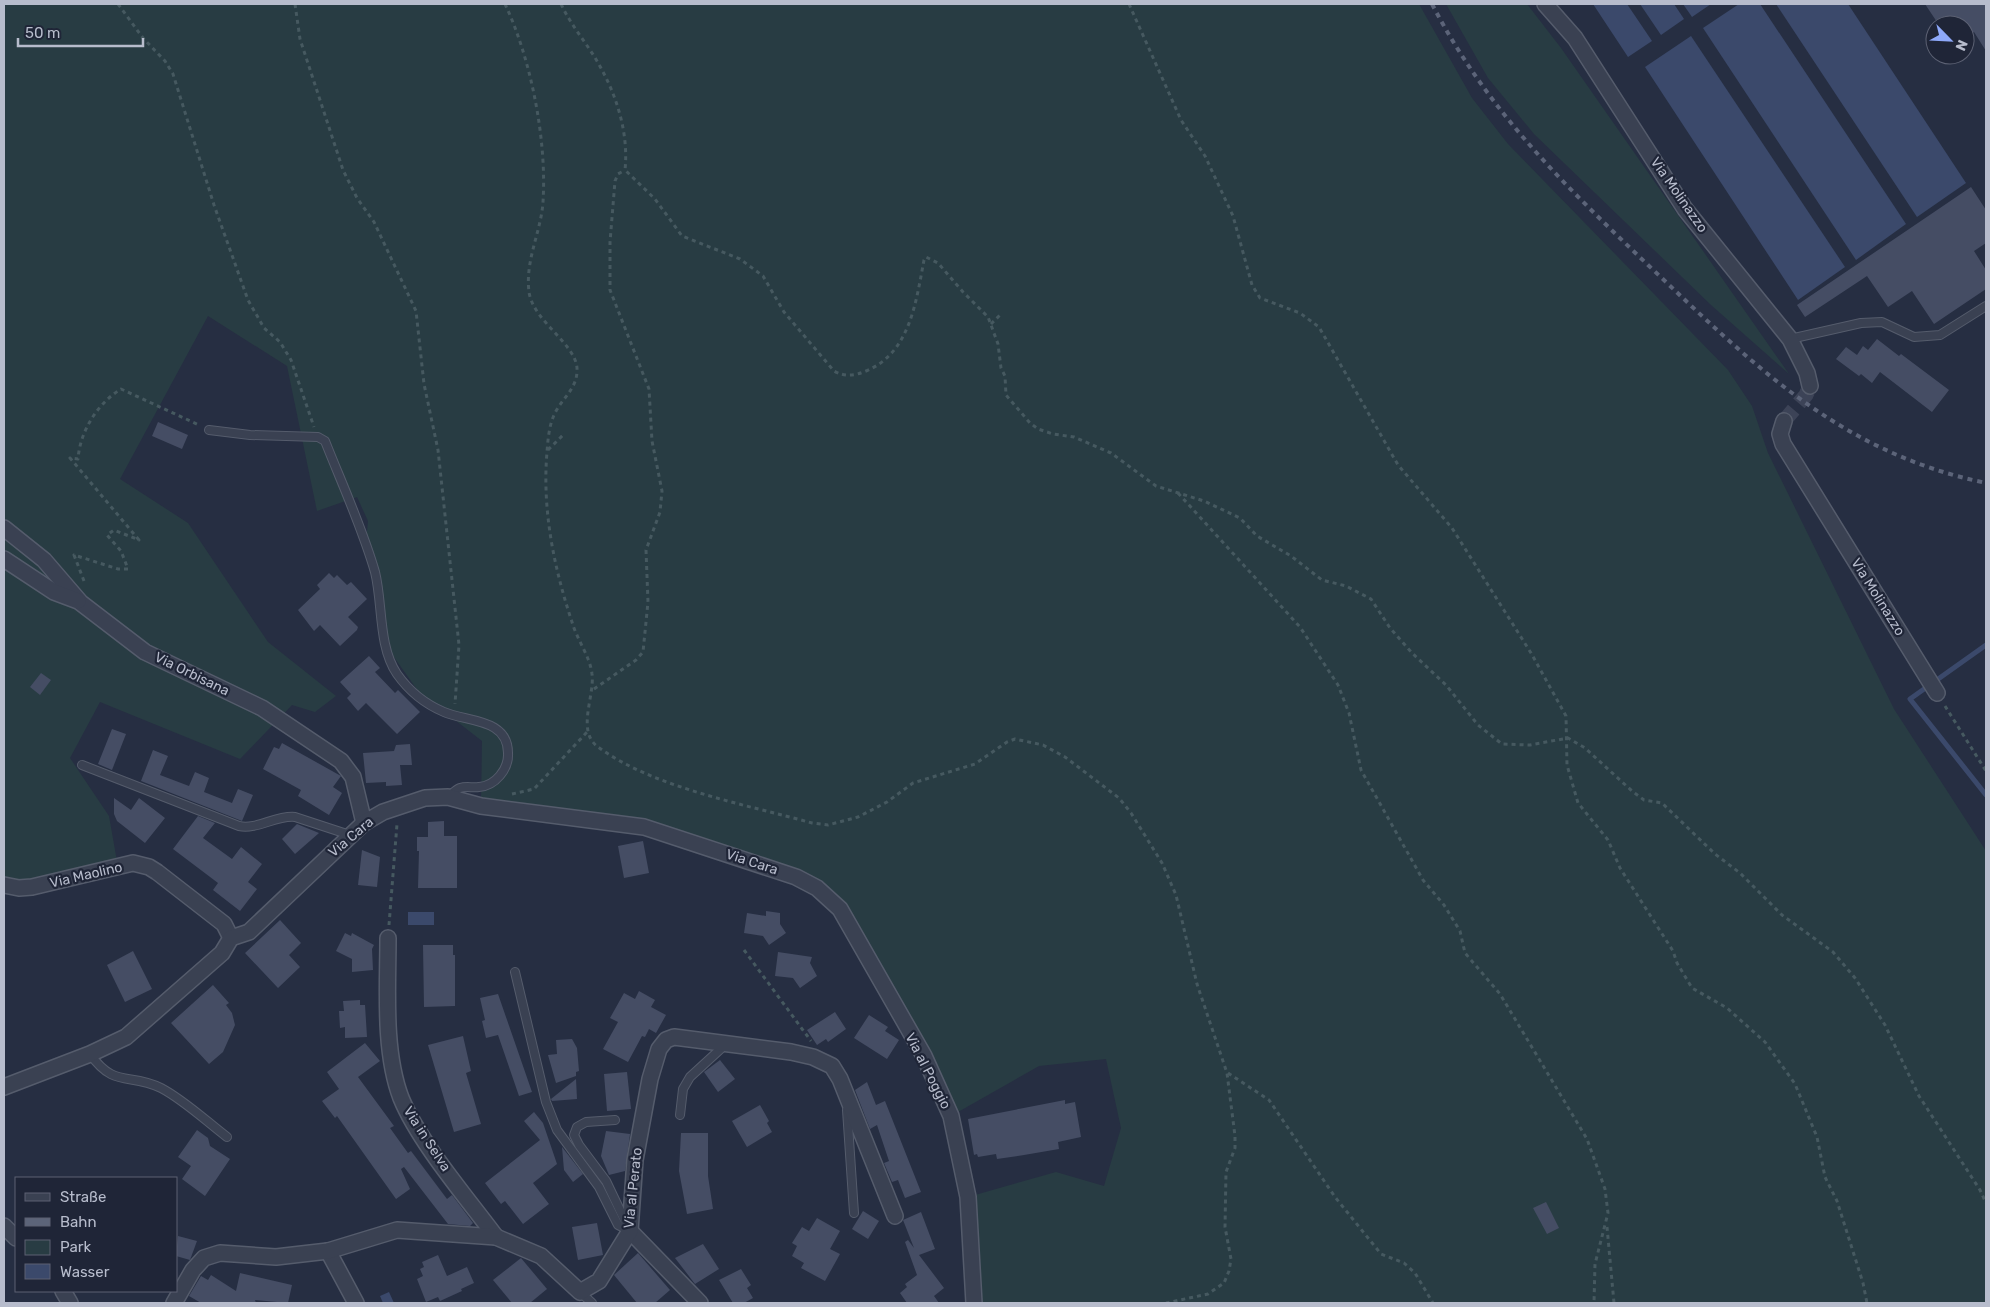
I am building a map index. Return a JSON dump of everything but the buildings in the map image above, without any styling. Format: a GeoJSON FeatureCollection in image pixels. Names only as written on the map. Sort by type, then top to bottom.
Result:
{"type":"FeatureCollection","features":[{"type":"Feature","properties":{"kind":"street","name":"Via Molinazzo"},"geometry":{"type":"LineString","coordinates":[[1545,4],[1575,38],[1685,209],[1790,339],[1807,373],[1810,386]]}},
{"type":"Feature","properties":{"kind":"street","name":"Via Molinazzo"},"geometry":{"type":"LineString","coordinates":[[1784,421],[1780,434],[1782,444],[1937,692]]}},
{"type":"Feature","properties":{"kind":"street","name":"Via Orbisana"},"geometry":{"type":"LineString","coordinates":[[4,528],[44,560],[81,602],[145,652],[262,708],[341,761],[353,777],[364,823]]}},
{"type":"Feature","properties":{"kind":"street"},"geometry":{"type":"LineString","coordinates":[[4,559],[54,592],[81,602]]}},
{"type":"Feature","properties":{"kind":"street","name":"Via Cara"},"geometry":{"type":"LineString","coordinates":[[4,1087],[90,1054],[126,1037],[222,953],[231,938],[249,932],[364,823],[398,806],[426,798],[448,797],[481,806],[644,827],[796,876]]}},
{"type":"Feature","properties":{"kind":"street","name":"Via Maolino"},"geometry":{"type":"LineString","coordinates":[[4,884],[19,888],[32,887],[134,864],[141,865],[156,872],[224,924],[231,938]]}},
{"type":"Feature","properties":{"kind":"street","name":"Via al Poggio"},"geometry":{"type":"LineString","coordinates":[[796,876],[817,888],[840,909],[924,1056],[951,1116],[968,1197],[974,1303]]}},
{"type":"Feature","properties":{"kind":"street","name":"Via in Selva"},"geometry":{"type":"LineString","coordinates":[[388,938],[389,1023],[393,1062],[401,1098],[425,1140],[496,1238]]}},
{"type":"Feature","properties":{"kind":"street","name":"Via al Perato"},"geometry":{"type":"LineString","coordinates":[[580,1292],[599,1281],[630,1231],[639,1134],[650,1079],[659,1049],[666,1040],[674,1037],[813,1057],[835,1069],[895,1216]]}},
{"type":"Feature","properties":{"kind":"street"},"geometry":{"type":"LineString","coordinates":[[4,1226],[15,1237]]}},
{"type":"Feature","properties":{"kind":"street"},"geometry":{"type":"LineString","coordinates":[[174,1303],[193,1270],[204,1258],[220,1253],[276,1258],[328,1251],[397,1230],[496,1238],[541,1256],[580,1292]]}},
{"type":"Feature","properties":{"kind":"street"},"geometry":{"type":"LineString","coordinates":[[630,1231],[700,1303]]}},
{"type":"Feature","properties":{"kind":"street"},"geometry":{"type":"LineString","coordinates":[[328,1251],[356,1303]]}},
{"type":"Feature","properties":{"kind":"street"},"geometry":{"type":"LineString","coordinates":[[64,1292],[70,1303]]}},
{"type":"Feature","properties":{"kind":"lane"},"geometry":{"type":"LineString","coordinates":[[1790,339],[1861,323],[1882,322],[1914,337],[1940,335],[1986,306]]}},
{"type":"Feature","properties":{"kind":"lane"},"geometry":{"type":"LineString","coordinates":[[209,430],[250,435],[318,437],[325,441],[366,543],[375,574],[386,646],[393,668],[420,699],[454,716],[480,721],[496,729],[502,735],[508,752],[504,769],[496,780],[481,787],[460,788],[448,797]]}},
{"type":"Feature","properties":{"kind":"lane"},"geometry":{"type":"LineString","coordinates":[[82,765],[240,826],[249,826],[285,816],[295,817],[350,835]]}},
{"type":"Feature","properties":{"kind":"lane"},"geometry":{"type":"LineString","coordinates":[[515,972],[544,1094],[552,1119],[562,1138],[598,1187],[618,1225],[630,1231]]}},
{"type":"Feature","properties":{"kind":"lane"},"geometry":{"type":"LineString","coordinates":[[680,1115],[683,1089],[690,1077],[726,1044]]}},
{"type":"Feature","properties":{"kind":"lane"},"geometry":{"type":"LineString","coordinates":[[90,1054],[99,1067],[108,1075],[162,1089],[227,1137]]}},
{"type":"Feature","properties":{"kind":"lane"},"geometry":{"type":"LineString","coordinates":[[846,1098],[854,1213]]}},
{"type":"Feature","properties":{"kind":"lane"},"geometry":{"type":"LineString","coordinates":[[615,1120],[586,1122],[577,1127],[574,1135],[579,1145],[606,1181],[630,1231]]}},
{"type":"Feature","properties":{"kind":"lane"},"geometry":{"type":"LineString","coordinates":[[580,1292],[592,1303]]}},
{"type":"Feature","properties":{"kind":"path"},"geometry":{"type":"LineString","coordinates":[[118,4],[144,38],[166,61],[248,300],[264,328],[280,342],[291,360],[318,437]]}},
{"type":"Feature","properties":{"kind":"path"},"geometry":{"type":"LineString","coordinates":[[295,4],[300,39],[343,170],[356,198],[374,222],[416,311],[424,384],[438,450],[459,645],[454,716]]}},
{"type":"Feature","properties":{"kind":"path"},"geometry":{"type":"LineString","coordinates":[[505,4],[516,27],[538,117],[542,148],[543,205],[532,246],[529,294],[540,315],[574,357],[577,367],[573,387],[556,411],[551,422],[547,450],[547,516],[559,576],[572,625],[589,661],[594,689],[586,720],[588,731],[597,746],[627,766],[681,786],[812,823],[828,825],[858,817],[887,802],[912,783],[975,764],[1007,742],[1015,739],[1043,745],[1065,757],[1119,798],[1131,813],[1162,863],[1176,895],[1197,984],[1227,1073],[1235,1148],[1226,1172],[1225,1227],[1231,1260],[1224,1283],[1208,1294],[1166,1303]]}},
{"type":"Feature","properties":{"kind":"path"},"geometry":{"type":"LineString","coordinates":[[561,4],[599,65],[624,123],[628,149],[625,170]]}},
{"type":"Feature","properties":{"kind":"path"},"geometry":{"type":"LineString","coordinates":[[1129,4],[1181,120],[1205,156],[1233,216],[1252,285],[1260,298],[1300,313],[1319,327],[1398,465],[1452,528],[1531,653],[1566,716],[1568,738],[1567,765],[1578,803],[1608,840],[1620,868],[1673,951],[1677,963],[1692,988],[1727,1008],[1765,1042],[1795,1084],[1817,1137],[1825,1177],[1837,1200],[1863,1283],[1867,1303]]}},
{"type":"Feature","properties":{"kind":"path"},"geometry":{"type":"LineString","coordinates":[[594,689],[636,660],[643,652],[648,602],[646,550],[660,512],[662,491],[652,441],[649,389],[610,290],[610,242],[615,182],[618,174],[625,170]]}},
{"type":"Feature","properties":{"kind":"path"},"geometry":{"type":"LineString","coordinates":[[625,170],[655,199],[682,236],[740,259],[763,276],[794,326],[825,363],[841,375],[851,376],[885,362],[901,342],[918,296],[926,257],[938,263],[963,292],[984,312],[998,344],[1001,368],[1005,376],[1006,395],[1030,423],[1053,434],[1074,437],[1111,453],[1156,486],[1204,501],[1240,518],[1257,536],[1291,556],[1322,580],[1346,586],[1371,599],[1390,628],[1412,653],[1446,684],[1478,726],[1502,744],[1530,745],[1568,738],[1585,748],[1644,800],[1662,803],[1782,914],[1833,952],[1855,978],[1885,1025],[1919,1096],[1980,1190],[1986,1203]]}},
{"type":"Feature","properties":{"kind":"path"},"geometry":{"type":"LineString","coordinates":[[990,325],[1001,314]]}},
{"type":"Feature","properties":{"kind":"path"},"geometry":{"type":"LineString","coordinates":[[81,602],[87,590],[74,555],[118,569],[128,569],[121,551],[107,534],[114,530],[138,540],[70,458],[78,459],[80,441],[105,399],[121,389],[209,430]]}},
{"type":"Feature","properties":{"kind":"path"},"geometry":{"type":"LineString","coordinates":[[547,450],[565,433]]}},
{"type":"Feature","properties":{"kind":"path"},"geometry":{"type":"LineString","coordinates":[[1178,493],[1300,627],[1338,685],[1348,713],[1361,770],[1423,880],[1444,905],[1460,931],[1465,952],[1500,994],[1587,1139],[1606,1189],[1614,1303]]}},
{"type":"Feature","properties":{"kind":"path"},"geometry":{"type":"LineString","coordinates":[[1937,692],[1986,771]]}},
{"type":"Feature","properties":{"kind":"path"},"geometry":{"type":"LineString","coordinates":[[504,797],[534,789],[588,731]]}},
{"type":"Feature","properties":{"kind":"path"},"geometry":{"type":"LineString","coordinates":[[388,938],[398,806]]}},
{"type":"Feature","properties":{"kind":"path"},"geometry":{"type":"LineString","coordinates":[[744,950],[815,1046],[813,1057]]}},
{"type":"Feature","properties":{"kind":"path"},"geometry":{"type":"LineString","coordinates":[[1227,1073],[1269,1100],[1335,1197],[1369,1240],[1381,1254],[1404,1263],[1415,1273],[1433,1303]]}},
{"type":"Feature","properties":{"kind":"path"},"geometry":{"type":"LineString","coordinates":[[1594,1303],[1595,1264],[1607,1224]]}},
{"type":"Feature","properties":{"kind":"green space"},"geometry":{"type":"Polygon","coordinates":[[[4,4],[1419,4],[1472,98],[1508,144],[1728,370],[1752,406],[1768,453],[1894,709],[1986,851],[1986,1303],[974,1303],[968,1197],[1056,1172],[1104,1186],[1121,1128],[1106,1059],[1039,1066],[951,1116],[882,984],[817,888],[644,827],[481,806],[482,741],[446,713],[426,702],[386,646],[366,543],[368,521],[357,497],[317,511],[287,366],[208,316],[120,479],[188,523],[268,642],[336,696],[315,712],[292,705],[240,759],[100,702],[70,758],[109,816],[118,867],[4,885],[4,4]]]}},
{"type":"Feature","properties":{"kind":"green space"},"geometry":{"type":"Polygon","coordinates":[[[1446,4],[1527,4],[1561,48],[1789,374],[1711,305],[1534,134],[1488,78],[1446,4]]]}},
{"type":"Feature","properties":{"kind":"water"},"geometry":{"type":"Polygon","coordinates":[[[1593,4],[1627,4],[1652,41],[1628,57],[1593,4]]]}},
{"type":"Feature","properties":{"kind":"water"},"geometry":{"type":"Polygon","coordinates":[[[1640,4],[1674,4],[1684,19],[1661,35],[1640,4]]]}},
{"type":"Feature","properties":{"kind":"water"},"geometry":{"type":"Polygon","coordinates":[[[1683,4],[1711,4],[1692,17],[1683,4]]]}},
{"type":"Feature","properties":{"kind":"water"},"geometry":{"type":"Polygon","coordinates":[[[1739,4],[1760,4],[1906,224],[1856,260],[1703,28],[1739,4]]]}},
{"type":"Feature","properties":{"kind":"water"},"geometry":{"type":"Polygon","coordinates":[[[1776,4],[1848,4],[1966,183],[1917,217],[1776,4]]]}},
{"type":"Feature","properties":{"kind":"water"},"geometry":{"type":"Polygon","coordinates":[[[1691,36],[1845,267],[1798,300],[1645,67],[1691,36]]]}},
{"type":"Feature","properties":{"kind":"water"},"geometry":{"type":"Polygon","coordinates":[[[408,912],[434,912],[434,925],[408,925],[408,912]]]}},
{"type":"Feature","properties":{"kind":"water"},"geometry":{"type":"Polygon","coordinates":[[[389,1292],[394,1303],[383,1303],[380,1296],[389,1292]]]}},
{"type":"Feature","properties":{"kind":"waterway"},"geometry":{"type":"LineString","coordinates":[[1986,645],[1910,699],[1986,795]]}},
{"type":"Feature","properties":{"kind":"tunnel"},"geometry":{"type":"LineString","coordinates":[[1784,421],[1806,395],[1810,386]]}},
{"type":"Feature","properties":{"kind":"railway"},"geometry":{"type":"LineString","coordinates":[[1432,4],[1477,78],[1502,112],[1557,175],[1687,302],[1762,369],[1801,400],[1842,427],[1886,450],[1933,469],[1986,483]]}}]}
